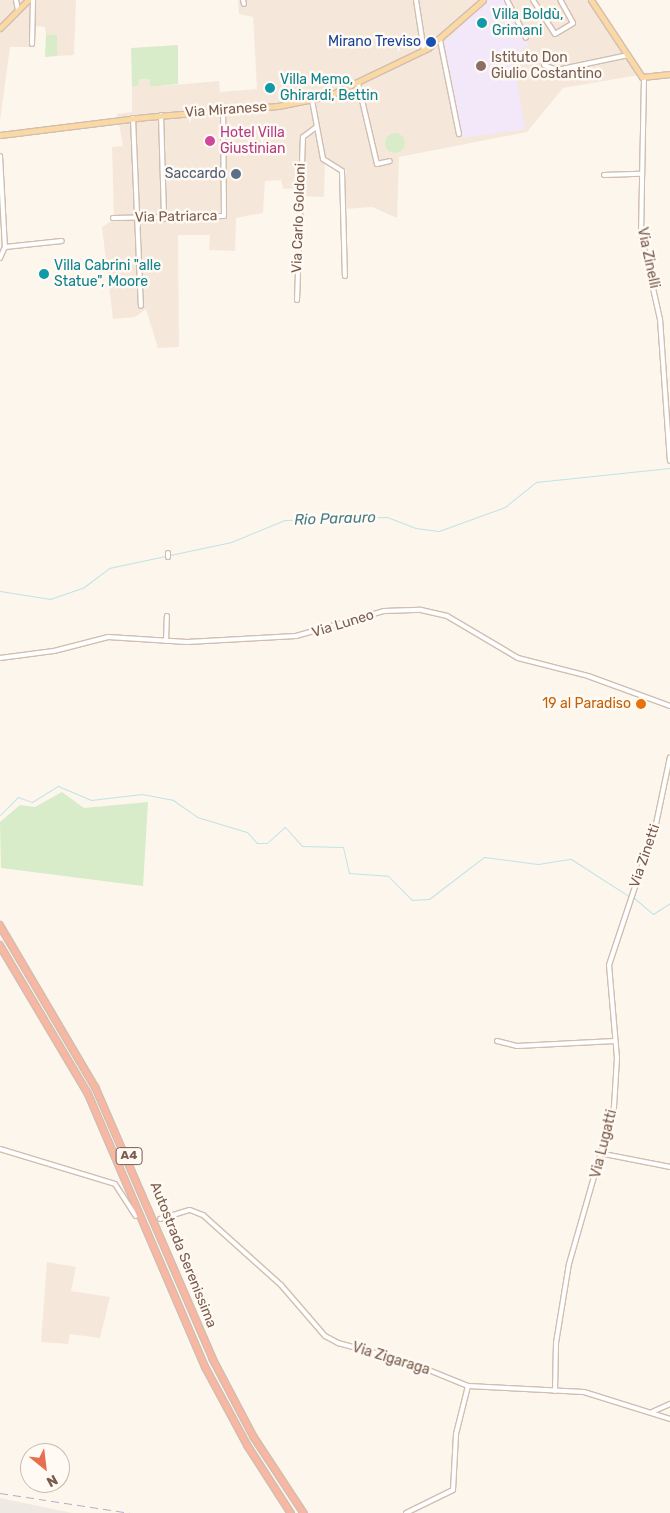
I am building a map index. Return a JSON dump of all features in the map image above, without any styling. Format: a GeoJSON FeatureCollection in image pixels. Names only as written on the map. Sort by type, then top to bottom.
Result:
{"type":"FeatureCollection","features":[{"type":"Feature","properties":{"kind":"highway","name":"Autostrada Serenissima"},"geometry":{"type":"LineString","coordinates":[[0,925],[108,1110],[234,1400],[304,1513]]}},
{"type":"Feature","properties":{"kind":"highway","name":"Autostrada Serenissima"},"geometry":{"type":"LineString","coordinates":[[0,945],[102,1121],[225,1405],[292,1513]]}},
{"type":"Feature","properties":{"kind":"main road"},"geometry":{"type":"LineString","coordinates":[[0,28],[28,0]]}},
{"type":"Feature","properties":{"kind":"main road"},"geometry":{"type":"LineString","coordinates":[[591,0],[644,78],[670,74]]}},
{"type":"Feature","properties":{"kind":"main road","name":"Via Miranese"},"geometry":{"type":"LineString","coordinates":[[0,135],[133,118],[312,100],[358,83],[424,51],[440,40],[480,1]]}},
{"type":"Feature","properties":{"kind":"street"},"geometry":{"type":"LineString","coordinates":[[16,0],[18,10]]}},
{"type":"Feature","properties":{"kind":"street"},"geometry":{"type":"LineString","coordinates":[[32,44],[33,0]]}},
{"type":"Feature","properties":{"kind":"street"},"geometry":{"type":"LineString","coordinates":[[416,0],[424,51]]}},
{"type":"Feature","properties":{"kind":"street"},"geometry":{"type":"LineString","coordinates":[[507,0],[526,38]]}},
{"type":"Feature","properties":{"kind":"street"},"geometry":{"type":"LineString","coordinates":[[533,0],[551,33],[573,23],[560,0]]}},
{"type":"Feature","properties":{"kind":"street"},"geometry":{"type":"LineString","coordinates":[[440,40],[460,134]]}},
{"type":"Feature","properties":{"kind":"street"},"geometry":{"type":"LineString","coordinates":[[544,65],[557,70],[628,55]]}},
{"type":"Feature","properties":{"kind":"street","name":"Via Zinelli"},"geometry":{"type":"LineString","coordinates":[[644,78],[640,174],[641,235],[660,319],[670,461]]}},
{"type":"Feature","properties":{"kind":"street"},"geometry":{"type":"LineString","coordinates":[[358,83],[377,164],[390,161]]}},
{"type":"Feature","properties":{"kind":"street","name":"Via Carlo Goldoni"},"geometry":{"type":"LineString","coordinates":[[312,100],[315,128],[323,158],[342,170],[345,276]]}},
{"type":"Feature","properties":{"kind":"street","name":"Via Patriarca"},"geometry":{"type":"LineString","coordinates":[[113,218],[164,219],[224,216],[223,110]]}},
{"type":"Feature","properties":{"kind":"street"},"geometry":{"type":"LineString","coordinates":[[161,115],[164,219]]}},
{"type":"Feature","properties":{"kind":"street"},"geometry":{"type":"LineString","coordinates":[[133,118],[136,217],[142,306]]}},
{"type":"Feature","properties":{"kind":"street","name":"Via Carlo Goldoni"},"geometry":{"type":"LineString","coordinates":[[297,300],[303,136],[315,128]]}},
{"type":"Feature","properties":{"kind":"street"},"geometry":{"type":"LineString","coordinates":[[0,156],[5,247],[0,258]]}},
{"type":"Feature","properties":{"kind":"street"},"geometry":{"type":"LineString","coordinates":[[604,174],[640,174]]}},
{"type":"Feature","properties":{"kind":"street"},"geometry":{"type":"LineString","coordinates":[[5,247],[62,242]]}},
{"type":"Feature","properties":{"kind":"street","name":"Via Luneo"},"geometry":{"type":"LineString","coordinates":[[0,658],[54,651],[108,637],[166,641],[307,635],[384,611],[427,611],[448,616],[518,658],[588,676],[670,706]]}},
{"type":"Feature","properties":{"kind":"street"},"geometry":{"type":"LineString","coordinates":[[166,641],[167,616]]}},
{"type":"Feature","properties":{"kind":"street","name":"Via Zinetti"},"geometry":{"type":"LineString","coordinates":[[630,897],[656,824],[670,757]]}},
{"type":"Feature","properties":{"kind":"street","name":"Via Lugatti"},"geometry":{"type":"LineString","coordinates":[[555,1390],[556,1343],[569,1264],[604,1154],[614,1107],[614,1042],[609,968],[630,897]]}},
{"type":"Feature","properties":{"kind":"street"},"geometry":{"type":"LineString","coordinates":[[497,1041],[517,1046],[614,1042]]}},
{"type":"Feature","properties":{"kind":"street"},"geometry":{"type":"LineString","coordinates":[[0,1149],[116,1184],[136,1216]]}},
{"type":"Feature","properties":{"kind":"street"},"geometry":{"type":"LineString","coordinates":[[604,1154],[670,1167]]}},
{"type":"Feature","properties":{"kind":"street","name":"Via Zigaraga"},"geometry":{"type":"LineString","coordinates":[[160,1220],[190,1210],[203,1215],[270,1274],[331,1340],[410,1362],[468,1386],[596,1394],[670,1419]]}},
{"type":"Feature","properties":{"kind":"street"},"geometry":{"type":"LineString","coordinates":[[406,1513],[453,1490],[456,1434],[468,1386]]}},
{"type":"Feature","properties":{"kind":"street"},"geometry":{"type":"LineString","coordinates":[[652,1412],[670,1404]]}},
{"type":"Feature","properties":{"kind":"shaded area"},"geometry":{"type":"Polygon","coordinates":[[[0,0],[76,0],[74,55],[57,56],[57,35],[46,35],[45,27],[36,26],[34,47],[10,47],[0,121],[0,0]]]}},
{"type":"Feature","properties":{"kind":"shaded area"},"geometry":{"type":"Polygon","coordinates":[[[238,0],[588,0],[639,75],[563,88],[527,132],[399,157],[397,218],[372,207],[345,209],[346,170],[325,156],[324,197],[302,196],[302,188],[283,189],[281,180],[265,181],[263,213],[236,218],[235,251],[209,250],[210,235],[178,235],[179,347],[158,348],[146,309],[135,317],[113,319],[102,227],[114,219],[112,147],[123,146],[117,114],[132,112],[132,87],[138,86],[138,79],[150,79],[151,87],[219,81],[220,92],[257,89],[253,17],[239,14],[238,0]]]}},
{"type":"Feature","properties":{"kind":"shaded area","name":"Istituto Don Giulio Costantino"},"geometry":{"type":"Polygon","coordinates":[[[487,0],[505,0],[523,40],[530,44],[513,55],[525,129],[462,138],[444,43],[487,0]]]}},
{"type":"Feature","properties":{"kind":"shaded area"},"geometry":{"type":"Polygon","coordinates":[[[47,1262],[76,1267],[71,1291],[110,1297],[100,1338],[70,1334],[68,1344],[41,1342],[47,1262]]]}},
{"type":"Feature","properties":{"kind":"shaded area"},"geometry":{"type":"Polygon","coordinates":[[[0,1498],[72,1513],[0,1513],[0,1498]]]}},
{"type":"Feature","properties":{"kind":"green space"},"geometry":{"type":"Polygon","coordinates":[[[46,35],[57,35],[57,56],[45,57],[46,35]]]}},
{"type":"Feature","properties":{"kind":"green space"},"geometry":{"type":"Polygon","coordinates":[[[178,45],[178,84],[150,87],[150,79],[139,79],[138,86],[132,87],[131,48],[178,45]]]}},
{"type":"Feature","properties":{"kind":"green space"},"geometry":{"type":"Polygon","coordinates":[[[395,133],[402,136],[405,143],[402,150],[395,153],[388,150],[385,143],[388,136],[395,133]]]}},
{"type":"Feature","properties":{"kind":"green space"},"geometry":{"type":"Polygon","coordinates":[[[62,792],[84,808],[148,802],[143,886],[1,868],[0,822],[20,805],[35,807],[62,792]]]}},
{"type":"Feature","properties":{"kind":"waterway","name":"Rio Parauro"},"geometry":{"type":"LineString","coordinates":[[0,591],[50,599],[84,587],[109,568],[231,542],[285,520],[387,517],[415,528],[439,531],[505,507],[536,482],[670,468]]}},
{"type":"Feature","properties":{"kind":"waterway"},"geometry":{"type":"LineString","coordinates":[[0,815],[18,797],[32,802],[58,786],[91,800],[142,794],[173,800],[197,817],[247,832],[257,843],[267,843],[285,827],[302,846],[343,847],[349,873],[388,876],[412,900],[429,899],[484,857],[538,864],[571,859],[630,897]]}},
{"type":"Feature","properties":{"kind":"waterway"},"geometry":{"type":"LineString","coordinates":[[634,898],[653,914],[670,903]]}},
{"type":"Feature","properties":{"kind":"railway"},"geometry":{"type":"LineString","coordinates":[[0,1493],[130,1513]]}},
{"type":"Feature","properties":{"kind":"place","name":"Villa Boldù, Grimani"},"geometry":{"type":"Point","coordinates":[482,23]}},
{"type":"Feature","properties":{"kind":"place","name":"Mirano Treviso"},"geometry":{"type":"Point","coordinates":[431,42]}},
{"type":"Feature","properties":{"kind":"place","name":"Istituto Don Giulio Costantino"},"geometry":{"type":"Point","coordinates":[481,66]}},
{"type":"Feature","properties":{"kind":"place","name":"Villa Memo, Ghirardi, Bettin"},"geometry":{"type":"Point","coordinates":[270,88]}},
{"type":"Feature","properties":{"kind":"place","name":"Hotel Villa Giustinian"},"geometry":{"type":"Point","coordinates":[210,141]}},
{"type":"Feature","properties":{"kind":"place","name":"Saccardo"},"geometry":{"type":"Point","coordinates":[236,174]}},
{"type":"Feature","properties":{"kind":"place","name":"Villa Cabrini \"alle Statue\", Moore"},"geometry":{"type":"Point","coordinates":[44,274]}},
{"type":"Feature","properties":{"kind":"place","name":"19 al Paradiso"},"geometry":{"type":"Point","coordinates":[641,704]}}]}
